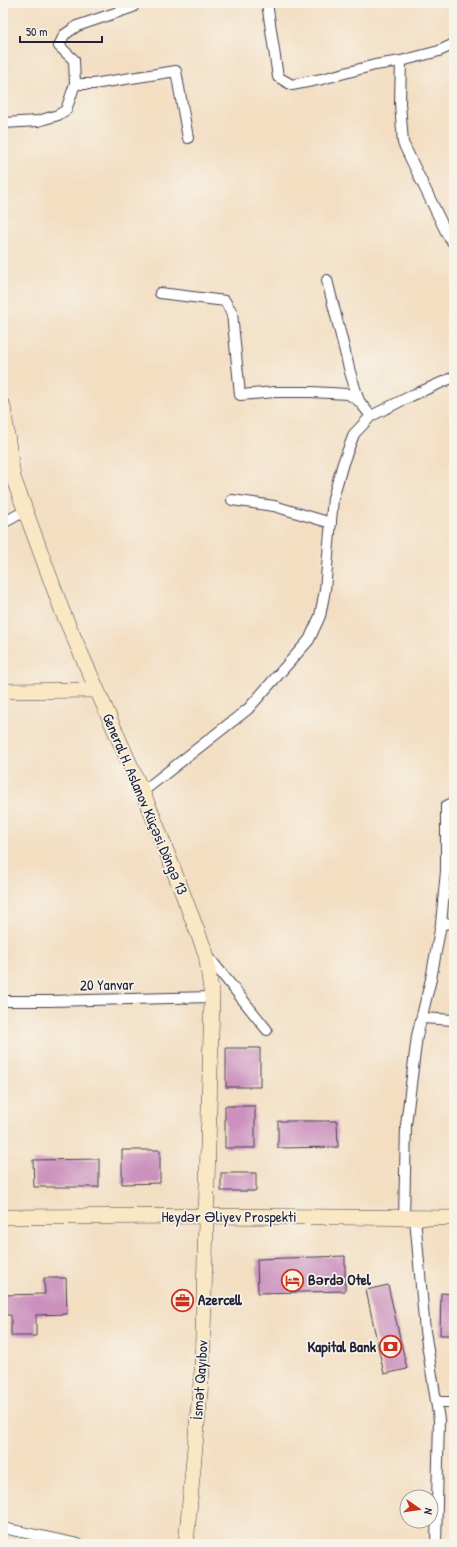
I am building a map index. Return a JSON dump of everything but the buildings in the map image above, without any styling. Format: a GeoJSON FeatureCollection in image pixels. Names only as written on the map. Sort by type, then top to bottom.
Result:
{"type":"FeatureCollection","features":[{"type":"Feature","properties":{"kind":"main road","name":"General H. Aslanov Küçəsi Döngə 13"},"geometry":{"type":"LineString","coordinates":[[3,406],[13,477],[25,511],[63,612],[142,792],[206,954],[212,997],[207,1216]]}},
{"type":"Feature","properties":{"kind":"main road"},"geometry":{"type":"LineString","coordinates":[[3,690],[97,690]]}},
{"type":"Feature","properties":{"kind":"main road","name":"Heydər Əliyev Prospekti"},"geometry":{"type":"LineString","coordinates":[[3,1217],[207,1216],[454,1218]]}},
{"type":"Feature","properties":{"kind":"main road","name":"İsmət Qayıbov"},"geometry":{"type":"LineString","coordinates":[[186,1544],[202,1371],[207,1216]]}},
{"type":"Feature","properties":{"kind":"street"},"geometry":{"type":"LineString","coordinates":[[267,3],[278,77],[292,85],[375,65],[401,61],[454,44]]}},
{"type":"Feature","properties":{"kind":"street"},"geometry":{"type":"LineString","coordinates":[[3,123],[38,121],[58,116],[66,110],[74,84],[74,60],[60,46],[64,35],[77,26],[133,7]]}},
{"type":"Feature","properties":{"kind":"street"},"geometry":{"type":"LineString","coordinates":[[401,61],[400,102],[403,143],[447,234],[454,244]]}},
{"type":"Feature","properties":{"kind":"street"},"geometry":{"type":"LineString","coordinates":[[74,84],[93,84],[176,71],[188,138]]}},
{"type":"Feature","properties":{"kind":"street"},"geometry":{"type":"LineString","coordinates":[[327,280],[358,401]]}},
{"type":"Feature","properties":{"kind":"street"},"geometry":{"type":"LineString","coordinates":[[160,293],[225,300],[232,312],[240,395],[275,392],[348,394],[358,401],[371,416]]}},
{"type":"Feature","properties":{"kind":"street"},"geometry":{"type":"LineString","coordinates":[[142,792],[248,709],[309,640],[320,616],[325,590],[333,498],[354,434],[371,416],[454,376]]}},
{"type":"Feature","properties":{"kind":"street"},"geometry":{"type":"LineString","coordinates":[[232,500],[274,506],[331,523]]}},
{"type":"Feature","properties":{"kind":"street"},"geometry":{"type":"LineString","coordinates":[[3,523],[25,511]]}},
{"type":"Feature","properties":{"kind":"street"},"geometry":{"type":"LineString","coordinates":[[436,1544],[439,1420],[409,1218],[406,1125],[417,1036],[442,924],[446,871],[446,806],[454,802]]}},
{"type":"Feature","properties":{"kind":"street"},"geometry":{"type":"LineString","coordinates":[[442,924],[454,923]]}},
{"type":"Feature","properties":{"kind":"street"},"geometry":{"type":"LineString","coordinates":[[206,954],[267,1030]]}},
{"type":"Feature","properties":{"kind":"street","name":"20 Yanvar"},"geometry":{"type":"LineString","coordinates":[[3,1001],[212,997]]}},
{"type":"Feature","properties":{"kind":"street"},"geometry":{"type":"LineString","coordinates":[[422,1018],[454,1020]]}},
{"type":"Feature","properties":{"kind":"street"},"geometry":{"type":"LineString","coordinates":[[436,1402],[454,1402]]}},
{"type":"Feature","properties":{"kind":"street"},"geometry":{"type":"LineString","coordinates":[[3,1528],[34,1539],[78,1544]]}},
{"type":"Feature","properties":{"kind":"place","name":"Bərdə Otel"},"geometry":{"type":"Point","coordinates":[293,1280]}},
{"type":"Feature","properties":{"kind":"place","name":"Azercell"},"geometry":{"type":"Point","coordinates":[183,1300]}},
{"type":"Feature","properties":{"kind":"place","name":"Kapital Bank"},"geometry":{"type":"Point","coordinates":[391,1347]}}]}
